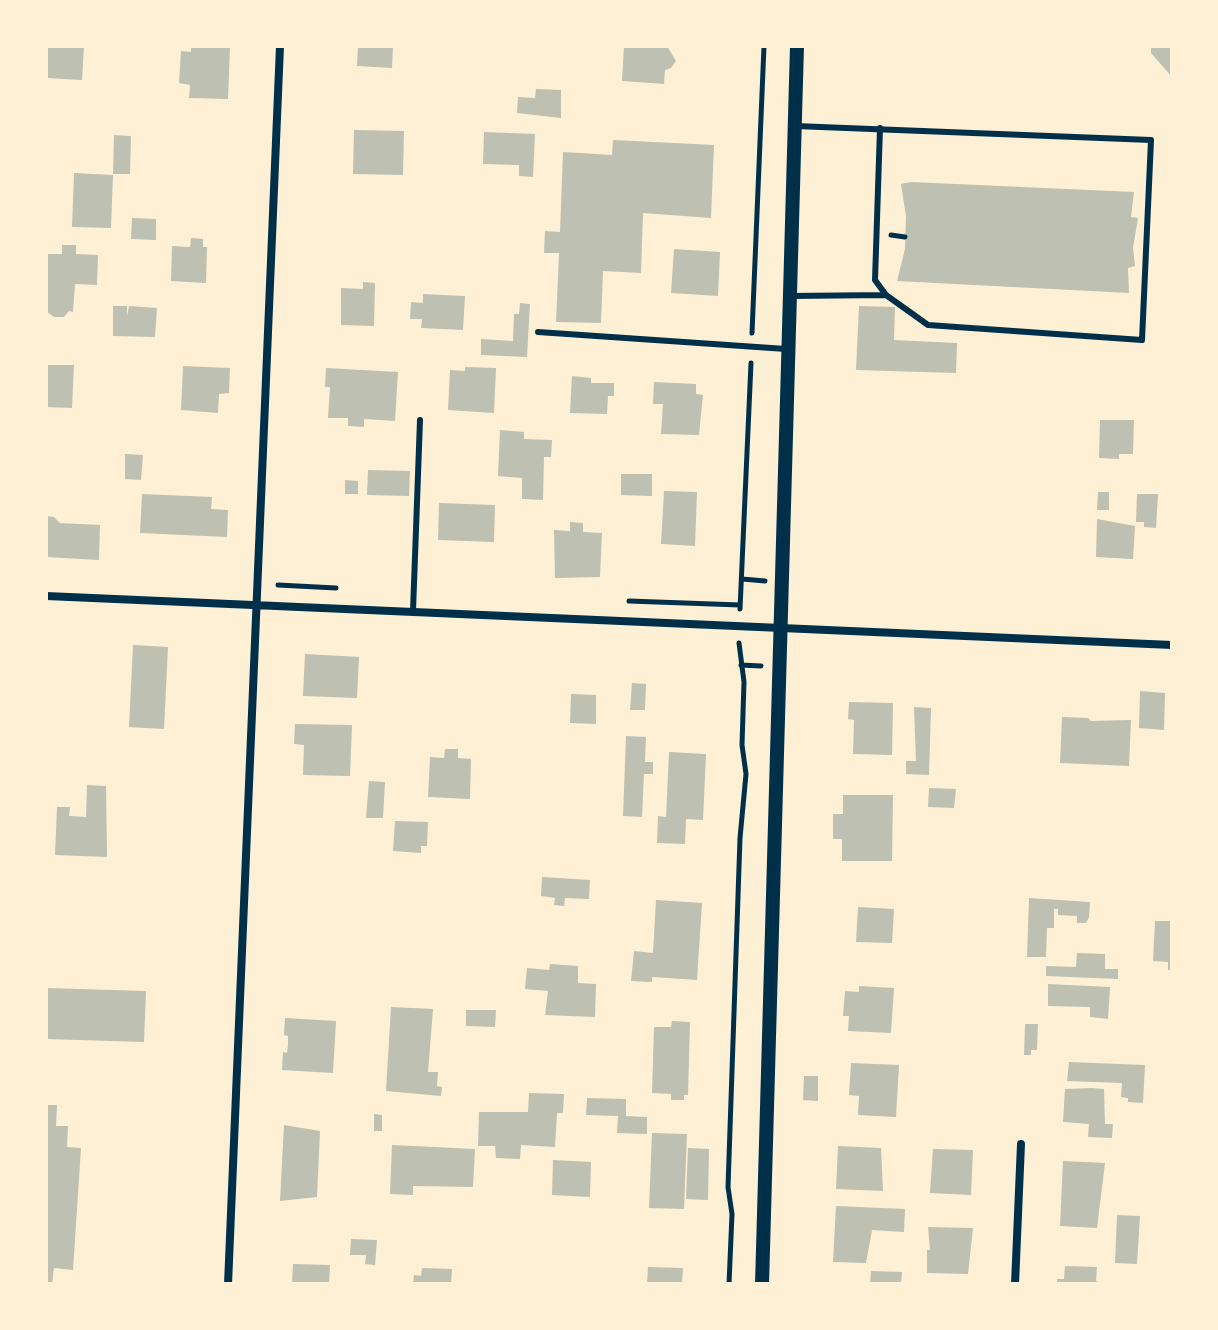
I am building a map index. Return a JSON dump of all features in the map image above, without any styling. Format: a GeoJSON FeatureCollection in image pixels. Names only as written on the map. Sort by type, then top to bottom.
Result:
{"type":"FeatureCollection","features":[{"type":"Feature","properties":{"kind":"street"},"geometry":{"type":"LineString","coordinates":[[228,1284],[280,46]]}},
{"type":"Feature","properties":{"kind":"street"},"geometry":{"type":"LineString","coordinates":[[762,1284],[787,296],[797,46]]}},
{"type":"Feature","properties":{"kind":"street"},"geometry":{"type":"LineString","coordinates":[[46,596],[1172,645]]}},
{"type":"Feature","properties":{"kind":"street"},"geometry":{"type":"LineString","coordinates":[[1015,1284],[1021,1144]]}},
{"type":"Feature","properties":{"kind":"lane"},"geometry":{"type":"LineString","coordinates":[[795,126],[880,128],[1151,140],[1142,340],[928,325],[886,295],[875,280],[880,128]]}},
{"type":"Feature","properties":{"kind":"lane"},"geometry":{"type":"LineString","coordinates":[[787,296],[886,295]]}},
{"type":"Feature","properties":{"kind":"lane"},"geometry":{"type":"LineString","coordinates":[[538,332],[786,349]]}},
{"type":"Feature","properties":{"kind":"lane"},"geometry":{"type":"LineString","coordinates":[[413,611],[420,420]]}},
{"type":"Feature","properties":{"kind":"path"},"geometry":{"type":"LineString","coordinates":[[729,1284],[730,1140],[740,838],[746,774],[740,624]]}},
{"type":"Feature","properties":{"kind":"building"},"geometry":{"type":"Polygon","coordinates":[[[46,46],[84,46],[82,80],[46,78],[46,46]]]}},
{"type":"Feature","properties":{"kind":"building"},"geometry":{"type":"Polygon","coordinates":[[[191,46],[230,48],[228,99],[189,98],[190,85],[179,83],[181,51],[191,52],[191,46]]]}},
{"type":"Feature","properties":{"kind":"building"},"geometry":{"type":"Polygon","coordinates":[[[358,46],[393,46],[392,68],[357,66],[358,46]]]}},
{"type":"Feature","properties":{"kind":"building"},"geometry":{"type":"Polygon","coordinates":[[[624,46],[667,46],[676,61],[665,70],[664,84],[622,81],[624,46]]]}},
{"type":"Feature","properties":{"kind":"building"},"geometry":{"type":"Polygon","coordinates":[[[1151,46],[1172,46],[1172,77],[1151,53],[1151,46]]]}},
{"type":"Feature","properties":{"kind":"building"},"geometry":{"type":"Polygon","coordinates":[[[536,89],[561,90],[561,118],[517,113],[518,97],[535,98],[536,89]]]}},
{"type":"Feature","properties":{"kind":"building"},"geometry":{"type":"Polygon","coordinates":[[[354,130],[404,131],[403,175],[353,174],[354,130]]]}},
{"type":"Feature","properties":{"kind":"building"},"geometry":{"type":"Polygon","coordinates":[[[484,132],[535,134],[533,177],[519,176],[519,165],[483,164],[484,132]]]}},
{"type":"Feature","properties":{"kind":"building"},"geometry":{"type":"Polygon","coordinates":[[[114,135],[131,136],[130,174],[113,174],[114,135]]]}},
{"type":"Feature","properties":{"kind":"building"},"geometry":{"type":"Polygon","coordinates":[[[613,140],[714,145],[711,218],[643,213],[641,273],[603,271],[601,323],[556,322],[559,253],[544,253],[545,231],[560,232],[563,152],[612,155],[613,140]]]}},
{"type":"Feature","properties":{"kind":"building"},"geometry":{"type":"Polygon","coordinates":[[[74,173],[113,175],[111,228],[72,227],[74,173]]]}},
{"type":"Feature","properties":{"kind":"building"},"geometry":{"type":"Polygon","coordinates":[[[901,184],[1134,192],[1131,217],[1138,218],[1133,248],[1135,266],[1128,268],[1129,293],[897,281],[905,249],[906,216],[901,184]]]}},
{"type":"Feature","properties":{"kind":"building"},"geometry":{"type":"Polygon","coordinates":[[[132,218],[156,219],[156,240],[131,239],[132,218]]]}},
{"type":"Feature","properties":{"kind":"building"},"geometry":{"type":"Polygon","coordinates":[[[191,238],[203,239],[203,247],[207,247],[206,283],[171,281],[172,246],[190,247],[191,238]]]}},
{"type":"Feature","properties":{"kind":"building"},"geometry":{"type":"Polygon","coordinates":[[[62,245],[76,245],[76,254],[98,255],[97,285],[75,284],[73,312],[69,311],[64,317],[54,317],[46,311],[46,254],[62,254],[62,245]]]}},
{"type":"Feature","properties":{"kind":"building"},"geometry":{"type":"Polygon","coordinates":[[[674,249],[720,252],[718,296],[671,293],[674,249]]]}},
{"type":"Feature","properties":{"kind":"building"},"geometry":{"type":"Polygon","coordinates":[[[363,282],[375,283],[374,326],[341,325],[341,288],[363,289],[363,282]]]}},
{"type":"Feature","properties":{"kind":"building"},"geometry":{"type":"Polygon","coordinates":[[[423,294],[465,296],[463,330],[421,328],[422,319],[410,319],[411,302],[423,303],[423,294]]]}},
{"type":"Feature","properties":{"kind":"building"},"geometry":{"type":"Polygon","coordinates":[[[520,303],[530,304],[527,357],[481,355],[481,339],[513,341],[514,314],[519,314],[520,303]]]}},
{"type":"Feature","properties":{"kind":"building"},"geometry":{"type":"Polygon","coordinates":[[[113,306],[127,306],[127,316],[129,306],[157,308],[155,337],[113,336],[113,306]]]}},
{"type":"Feature","properties":{"kind":"building"},"geometry":{"type":"Polygon","coordinates":[[[859,306],[895,307],[894,340],[957,343],[956,373],[856,370],[859,306]]]}},
{"type":"Feature","properties":{"kind":"building"},"geometry":{"type":"Polygon","coordinates":[[[46,365],[74,365],[72,408],[46,407],[46,365]]]}},
{"type":"Feature","properties":{"kind":"building"},"geometry":{"type":"Polygon","coordinates":[[[183,366],[230,368],[229,393],[219,394],[218,413],[181,410],[183,366]]]}},
{"type":"Feature","properties":{"kind":"building"},"geometry":{"type":"Polygon","coordinates":[[[465,367],[496,368],[494,413],[448,410],[450,370],[465,371],[465,367]]]}},
{"type":"Feature","properties":{"kind":"building"},"geometry":{"type":"Polygon","coordinates":[[[326,368],[398,372],[395,421],[364,419],[364,427],[348,426],[348,418],[328,418],[330,387],[325,387],[326,368]]]}},
{"type":"Feature","properties":{"kind":"building"},"geometry":{"type":"Polygon","coordinates":[[[572,376],[591,378],[591,383],[614,383],[614,396],[608,396],[607,414],[570,413],[572,376]]]}},
{"type":"Feature","properties":{"kind":"building"},"geometry":{"type":"Polygon","coordinates":[[[654,382],[696,384],[696,394],[703,395],[699,435],[661,434],[663,404],[653,404],[654,382]]]}},
{"type":"Feature","properties":{"kind":"building"},"geometry":{"type":"Polygon","coordinates":[[[1100,420],[1134,420],[1133,454],[1119,454],[1119,459],[1099,458],[1100,420]]]}},
{"type":"Feature","properties":{"kind":"building"},"geometry":{"type":"Polygon","coordinates":[[[500,430],[524,432],[524,439],[552,440],[551,457],[544,457],[543,500],[522,499],[522,478],[498,476],[500,430]]]}},
{"type":"Feature","properties":{"kind":"building"},"geometry":{"type":"Polygon","coordinates":[[[125,454],[143,455],[141,480],[125,479],[125,454]]]}},
{"type":"Feature","properties":{"kind":"building"},"geometry":{"type":"Polygon","coordinates":[[[368,470],[410,471],[409,496],[367,495],[368,470]]]}},
{"type":"Feature","properties":{"kind":"building"},"geometry":{"type":"Polygon","coordinates":[[[621,474],[652,474],[652,496],[621,495],[621,474]]]}},
{"type":"Feature","properties":{"kind":"building"},"geometry":{"type":"Polygon","coordinates":[[[345,480],[358,481],[358,494],[345,494],[345,480]]]}},
{"type":"Feature","properties":{"kind":"building"},"geometry":{"type":"Polygon","coordinates":[[[664,491],[697,492],[695,546],[661,544],[664,491]]]}},
{"type":"Feature","properties":{"kind":"building"},"geometry":{"type":"Polygon","coordinates":[[[1098,492],[1109,492],[1109,510],[1097,510],[1098,492]]]}},
{"type":"Feature","properties":{"kind":"building"},"geometry":{"type":"Polygon","coordinates":[[[142,494],[212,497],[211,509],[228,510],[227,537],[140,533],[142,494]]]}},
{"type":"Feature","properties":{"kind":"building"},"geometry":{"type":"Polygon","coordinates":[[[1137,494],[1158,494],[1156,528],[1144,527],[1144,522],[1136,522],[1137,494]]]}},
{"type":"Feature","properties":{"kind":"building"},"geometry":{"type":"Polygon","coordinates":[[[439,503],[495,505],[494,542],[438,540],[439,503]]]}},
{"type":"Feature","properties":{"kind":"building"},"geometry":{"type":"Polygon","coordinates":[[[46,516],[54,517],[60,523],[100,525],[99,560],[46,557],[46,516]]]}},
{"type":"Feature","properties":{"kind":"building"},"geometry":{"type":"Polygon","coordinates":[[[1097,519],[1135,526],[1133,559],[1096,557],[1097,519]]]}},
{"type":"Feature","properties":{"kind":"building"},"geometry":{"type":"Polygon","coordinates":[[[570,522],[583,523],[583,532],[602,533],[600,577],[555,578],[554,530],[570,531],[570,522]]]}},
{"type":"Feature","properties":{"kind":"building"},"geometry":{"type":"Polygon","coordinates":[[[133,645],[168,647],[164,729],[129,727],[133,645]]]}},
{"type":"Feature","properties":{"kind":"building"},"geometry":{"type":"Polygon","coordinates":[[[305,654],[359,657],[357,698],[303,696],[305,654]]]}},
{"type":"Feature","properties":{"kind":"building"},"geometry":{"type":"Polygon","coordinates":[[[632,683],[646,684],[645,710],[630,710],[632,683]]]}},
{"type":"Feature","properties":{"kind":"building"},"geometry":{"type":"Polygon","coordinates":[[[1140,691],[1165,693],[1164,730],[1139,728],[1140,691]]]}},
{"type":"Feature","properties":{"kind":"building"},"geometry":{"type":"Polygon","coordinates":[[[571,694],[596,695],[596,724],[570,723],[571,694]]]}},
{"type":"Feature","properties":{"kind":"building"},"geometry":{"type":"Polygon","coordinates":[[[849,702],[893,703],[892,755],[853,754],[854,720],[848,719],[849,702]]]}},
{"type":"Feature","properties":{"kind":"building"},"geometry":{"type":"Polygon","coordinates":[[[914,707],[931,708],[929,775],[906,774],[906,761],[916,761],[914,707]]]}},
{"type":"Feature","properties":{"kind":"building"},"geometry":{"type":"Polygon","coordinates":[[[1062,717],[1088,718],[1091,721],[1131,720],[1129,766],[1060,763],[1062,717]]]}},
{"type":"Feature","properties":{"kind":"building"},"geometry":{"type":"Polygon","coordinates":[[[295,724],[352,725],[350,776],[303,775],[304,745],[294,744],[295,724]]]}},
{"type":"Feature","properties":{"kind":"building"},"geometry":{"type":"Polygon","coordinates":[[[626,736],[646,737],[645,762],[653,762],[653,774],[644,774],[642,817],[623,816],[626,736]]]}},
{"type":"Feature","properties":{"kind":"building"},"geometry":{"type":"Polygon","coordinates":[[[445,749],[458,749],[458,758],[471,759],[470,799],[428,797],[430,757],[444,758],[445,749]]]}},
{"type":"Feature","properties":{"kind":"building"},"geometry":{"type":"Polygon","coordinates":[[[669,752],[706,754],[703,820],[686,819],[685,844],[657,843],[658,816],[666,817],[669,752]]]}},
{"type":"Feature","properties":{"kind":"building"},"geometry":{"type":"Polygon","coordinates":[[[369,781],[385,782],[383,818],[366,818],[369,781]]]}},
{"type":"Feature","properties":{"kind":"building"},"geometry":{"type":"Polygon","coordinates":[[[87,785],[106,786],[107,857],[55,855],[57,807],[70,807],[69,816],[86,817],[87,785]]]}},
{"type":"Feature","properties":{"kind":"building"},"geometry":{"type":"Polygon","coordinates":[[[929,788],[956,789],[954,808],[928,807],[929,788]]]}},
{"type":"Feature","properties":{"kind":"building"},"geometry":{"type":"Polygon","coordinates":[[[843,795],[893,795],[892,861],[842,861],[842,839],[833,839],[833,814],[843,814],[843,795]]]}},
{"type":"Feature","properties":{"kind":"building"},"geometry":{"type":"Polygon","coordinates":[[[395,821],[428,822],[427,846],[421,846],[421,853],[393,851],[395,821]]]}},
{"type":"Feature","properties":{"kind":"building"},"geometry":{"type":"Polygon","coordinates":[[[542,877],[590,880],[589,899],[565,898],[564,906],[554,905],[555,898],[541,896],[542,877]]]}},
{"type":"Feature","properties":{"kind":"building"},"geometry":{"type":"Polygon","coordinates":[[[1029,898],[1090,902],[1089,917],[1086,923],[1077,923],[1077,916],[1058,915],[1058,909],[1054,909],[1054,928],[1047,928],[1046,957],[1027,957],[1029,898]]]}},
{"type":"Feature","properties":{"kind":"building"},"geometry":{"type":"Polygon","coordinates":[[[656,900],[702,903],[697,980],[652,977],[652,982],[631,981],[634,951],[653,953],[656,900]]]}},
{"type":"Feature","properties":{"kind":"building"},"geometry":{"type":"Polygon","coordinates":[[[858,907],[894,909],[892,943],[856,942],[858,907]]]}},
{"type":"Feature","properties":{"kind":"building"},"geometry":{"type":"Polygon","coordinates":[[[1155,921],[1172,921],[1172,970],[1168,970],[1168,962],[1153,961],[1155,921]]]}},
{"type":"Feature","properties":{"kind":"building"},"geometry":{"type":"Polygon","coordinates":[[[1077,953],[1105,954],[1105,969],[1118,969],[1118,979],[1046,976],[1046,966],[1076,967],[1077,953]]]}},
{"type":"Feature","properties":{"kind":"building"},"geometry":{"type":"Polygon","coordinates":[[[550,964],[578,966],[578,983],[596,984],[595,1017],[545,1015],[548,991],[525,989],[527,968],[549,970],[550,964]]]}},
{"type":"Feature","properties":{"kind":"building"},"geometry":{"type":"Polygon","coordinates":[[[1048,984],[1110,987],[1108,1019],[1090,1017],[1090,1007],[1048,1006],[1048,984]]]}},
{"type":"Feature","properties":{"kind":"building"},"geometry":{"type":"Polygon","coordinates":[[[859,986],[894,988],[891,1033],[848,1031],[849,1016],[843,1016],[845,991],[859,992],[859,986]]]}},
{"type":"Feature","properties":{"kind":"building"},"geometry":{"type":"Polygon","coordinates":[[[46,988],[146,991],[144,1042],[46,1039],[46,988]]]}},
{"type":"Feature","properties":{"kind":"building"},"geometry":{"type":"Polygon","coordinates":[[[391,1007],[433,1009],[428,1072],[438,1072],[437,1086],[442,1087],[441,1096],[386,1091],[391,1007]]]}},
{"type":"Feature","properties":{"kind":"building"},"geometry":{"type":"Polygon","coordinates":[[[466,1010],[496,1010],[495,1027],[466,1026],[466,1010]]]}},
{"type":"Feature","properties":{"kind":"building"},"geometry":{"type":"Polygon","coordinates":[[[285,1018],[336,1021],[333,1073],[282,1070],[283,1052],[287,1053],[288,1044],[288,1036],[284,1035],[285,1018]]]}},
{"type":"Feature","properties":{"kind":"building"},"geometry":{"type":"Polygon","coordinates":[[[672,1021],[690,1022],[688,1095],[684,1095],[684,1100],[671,1100],[671,1094],[652,1093],[654,1027],[671,1027],[672,1021]]]}},
{"type":"Feature","properties":{"kind":"building"},"geometry":{"type":"Polygon","coordinates":[[[1025,1024],[1038,1024],[1037,1050],[1031,1050],[1031,1055],[1024,1055],[1025,1024]]]}},
{"type":"Feature","properties":{"kind":"building"},"geometry":{"type":"Polygon","coordinates":[[[1069,1062],[1145,1065],[1143,1103],[1128,1102],[1128,1098],[1121,1097],[1122,1083],[1067,1081],[1069,1062]]]}},
{"type":"Feature","properties":{"kind":"building"},"geometry":{"type":"Polygon","coordinates":[[[851,1063],[899,1065],[896,1117],[858,1115],[859,1096],[849,1095],[851,1063]]]}},
{"type":"Feature","properties":{"kind":"building"},"geometry":{"type":"Polygon","coordinates":[[[804,1076],[818,1076],[818,1101],[803,1100],[804,1076]]]}},
{"type":"Feature","properties":{"kind":"building"},"geometry":{"type":"Polygon","coordinates":[[[1065,1089],[1104,1089],[1105,1124],[1113,1124],[1112,1138],[1088,1137],[1089,1124],[1063,1122],[1065,1089]]]}},
{"type":"Feature","properties":{"kind":"building"},"geometry":{"type":"Polygon","coordinates":[[[529,1093],[564,1094],[563,1113],[557,1113],[555,1147],[521,1145],[520,1159],[496,1158],[495,1146],[478,1146],[479,1112],[528,1112],[529,1093]]]}},
{"type":"Feature","properties":{"kind":"building"},"geometry":{"type":"Polygon","coordinates":[[[587,1098],[626,1099],[626,1116],[647,1117],[647,1134],[617,1133],[618,1116],[586,1115],[587,1098]]]}},
{"type":"Feature","properties":{"kind":"building"},"geometry":{"type":"Polygon","coordinates":[[[46,1105],[57,1105],[56,1126],[68,1126],[67,1147],[81,1148],[73,1270],[54,1268],[52,1284],[46,1284],[46,1105]]]}},
{"type":"Feature","properties":{"kind":"building"},"geometry":{"type":"Polygon","coordinates":[[[374,1114],[382,1115],[382,1131],[374,1131],[374,1114]]]}},
{"type":"Feature","properties":{"kind":"building"},"geometry":{"type":"Polygon","coordinates":[[[284,1125],[320,1131],[317,1197],[280,1201],[284,1125]]]}},
{"type":"Feature","properties":{"kind":"building"},"geometry":{"type":"Polygon","coordinates":[[[652,1133],[687,1134],[684,1209],[649,1208],[652,1133]]]}},
{"type":"Feature","properties":{"kind":"building"},"geometry":{"type":"Polygon","coordinates":[[[392,1145],[475,1149],[473,1187],[413,1186],[413,1195],[390,1194],[392,1145]]]}},
{"type":"Feature","properties":{"kind":"building"},"geometry":{"type":"Polygon","coordinates":[[[838,1146],[881,1148],[883,1191],[836,1189],[838,1146]]]}},
{"type":"Feature","properties":{"kind":"building"},"geometry":{"type":"Polygon","coordinates":[[[688,1148],[709,1149],[708,1200],[686,1199],[688,1148]]]}},
{"type":"Feature","properties":{"kind":"building"},"geometry":{"type":"Polygon","coordinates":[[[933,1149],[973,1150],[971,1195],[930,1193],[933,1149]]]}},
{"type":"Feature","properties":{"kind":"building"},"geometry":{"type":"Polygon","coordinates":[[[553,1160],[591,1162],[590,1197],[552,1195],[553,1160]]]}},
{"type":"Feature","properties":{"kind":"building"},"geometry":{"type":"Polygon","coordinates":[[[1063,1161],[1105,1163],[1097,1228],[1060,1226],[1063,1161]]]}},
{"type":"Feature","properties":{"kind":"building"},"geometry":{"type":"Polygon","coordinates":[[[836,1206],[905,1209],[904,1232],[872,1230],[866,1263],[833,1262],[836,1206]]]}},
{"type":"Feature","properties":{"kind":"building"},"geometry":{"type":"Polygon","coordinates":[[[1117,1215],[1140,1216],[1137,1264],[1115,1263],[1117,1215]]]}},
{"type":"Feature","properties":{"kind":"building"},"geometry":{"type":"Polygon","coordinates":[[[928,1227],[973,1228],[968,1274],[927,1273],[927,1250],[930,1250],[928,1227]]]}},
{"type":"Feature","properties":{"kind":"building"},"geometry":{"type":"Polygon","coordinates":[[[351,1239],[377,1240],[375,1265],[365,1264],[366,1255],[350,1255],[351,1239]]]}},
{"type":"Feature","properties":{"kind":"building"},"geometry":{"type":"Polygon","coordinates":[[[293,1264],[330,1265],[329,1284],[292,1284],[293,1264]]]}},
{"type":"Feature","properties":{"kind":"building"},"geometry":{"type":"Polygon","coordinates":[[[1065,1266],[1097,1267],[1096,1281],[1103,1284],[1057,1284],[1057,1279],[1064,1279],[1065,1266]]]}},
{"type":"Feature","properties":{"kind":"building"},"geometry":{"type":"Polygon","coordinates":[[[648,1267],[683,1268],[682,1284],[647,1284],[648,1267]]]}},
{"type":"Feature","properties":{"kind":"building"},"geometry":{"type":"Polygon","coordinates":[[[422,1268],[452,1269],[451,1284],[413,1284],[414,1275],[421,1276],[422,1268]]]}},
{"type":"Feature","properties":{"kind":"building"},"geometry":{"type":"Polygon","coordinates":[[[871,1271],[902,1272],[901,1284],[870,1284],[871,1271]]]}}]}
